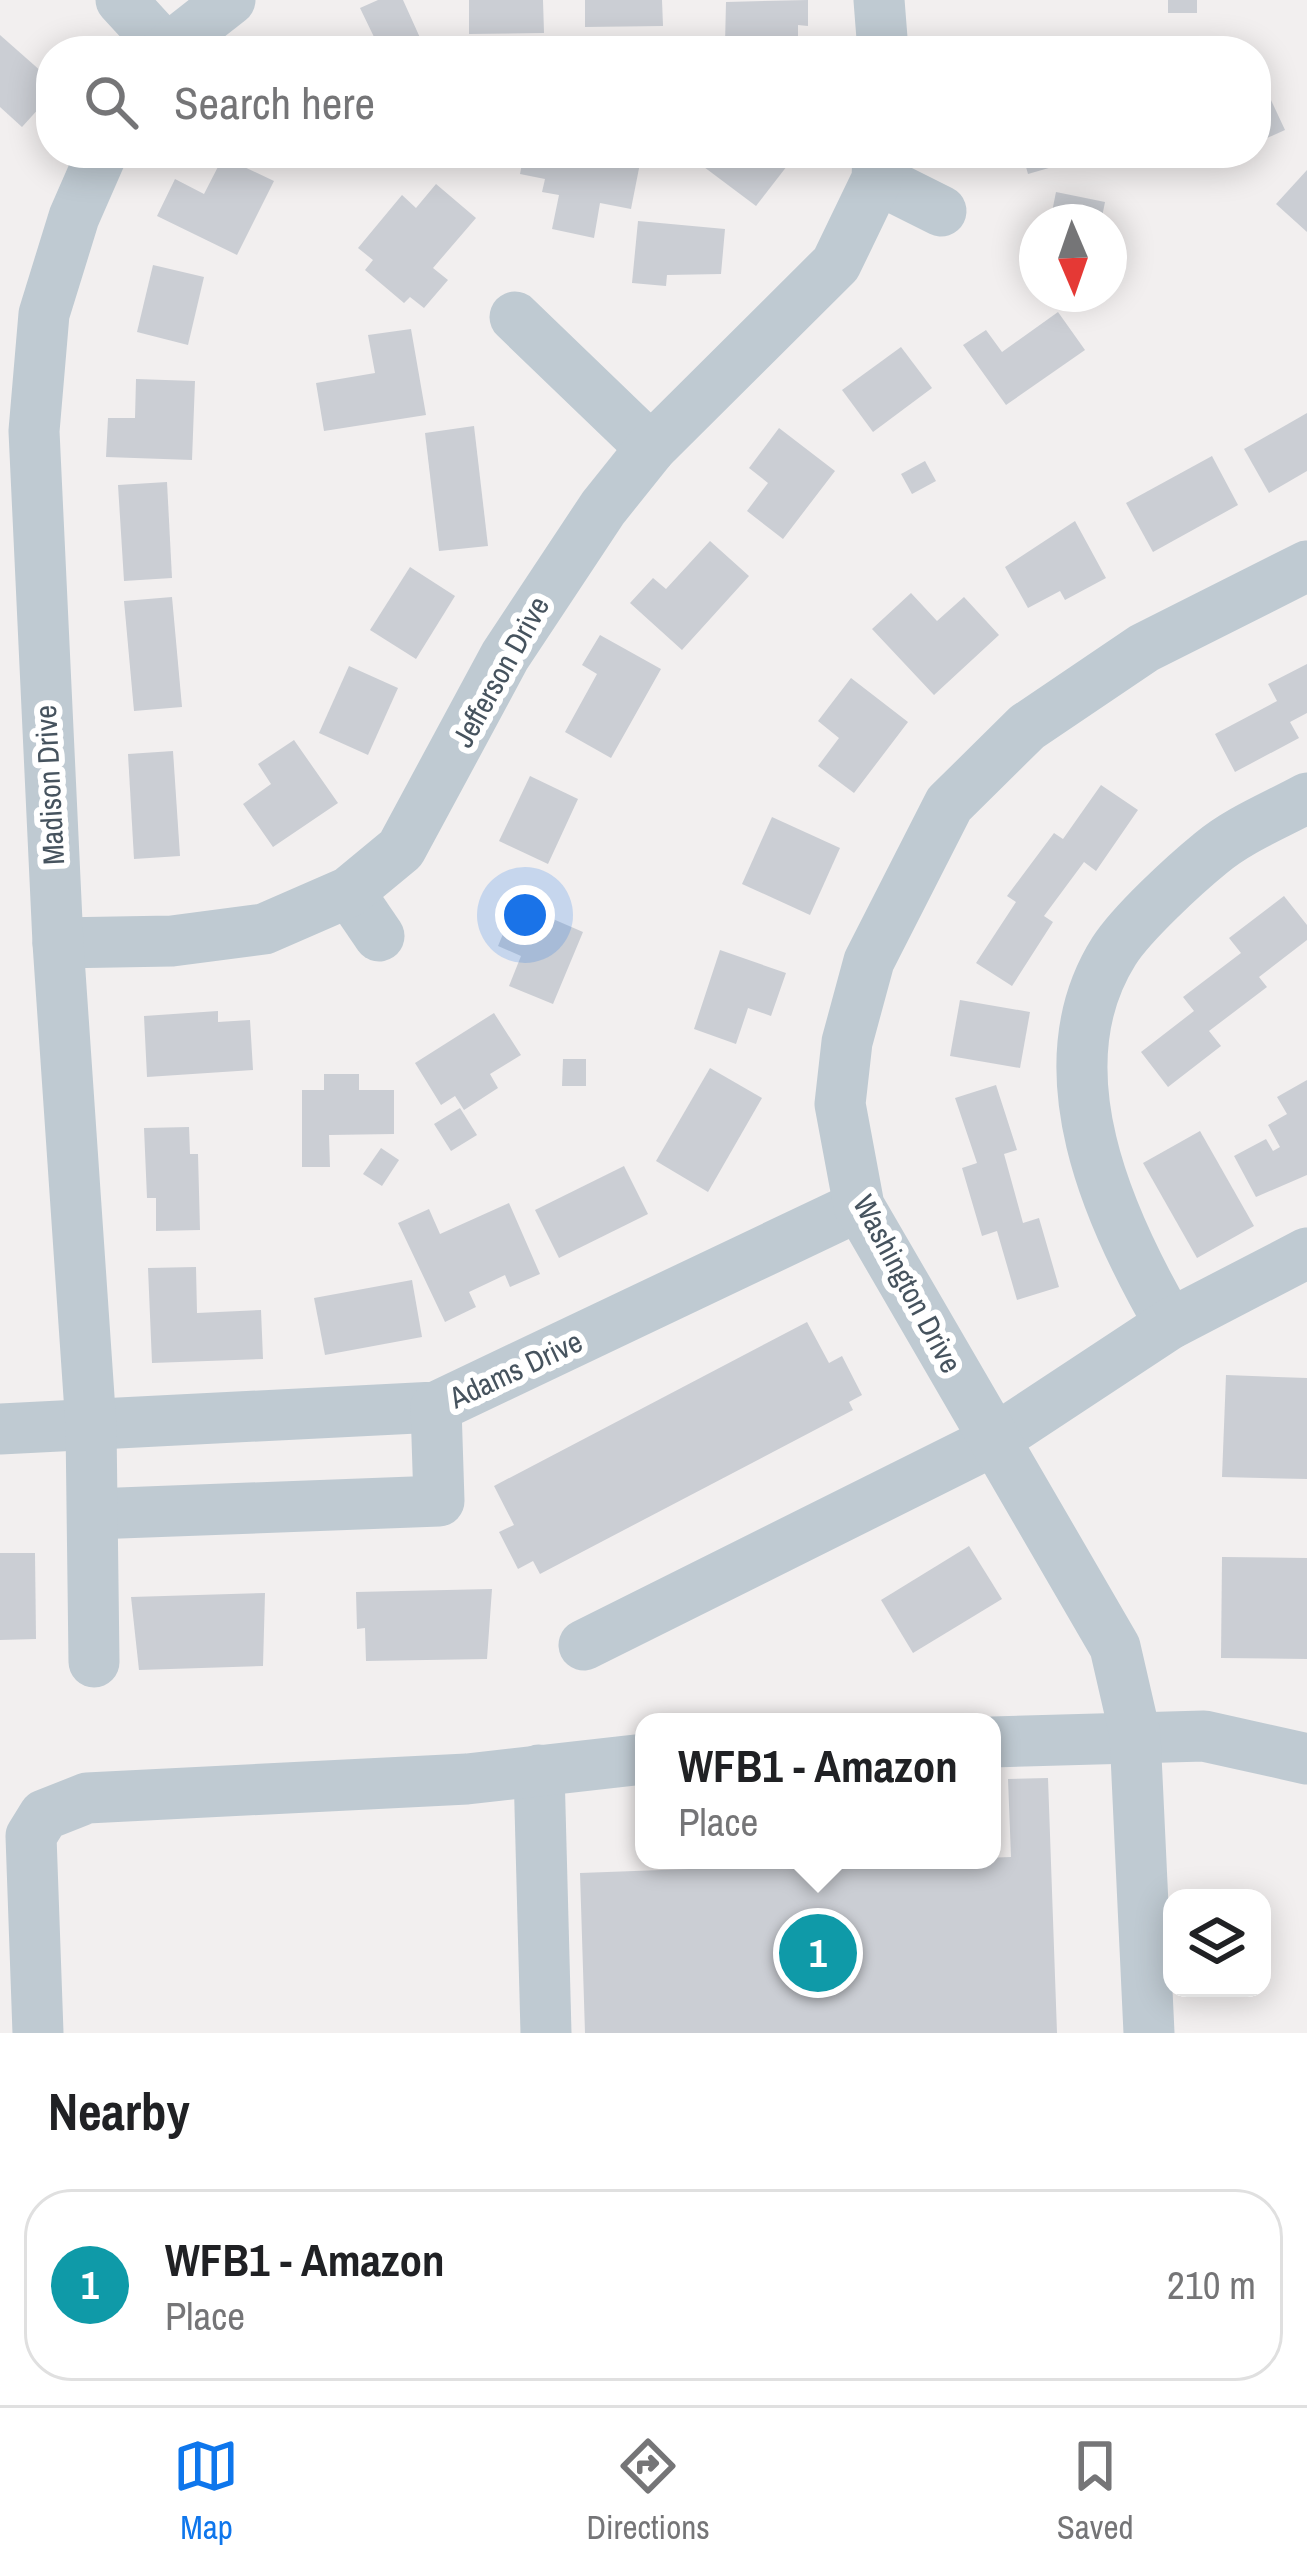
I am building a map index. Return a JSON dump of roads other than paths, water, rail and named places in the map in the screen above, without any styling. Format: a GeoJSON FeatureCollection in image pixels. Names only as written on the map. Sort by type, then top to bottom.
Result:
{"type":"FeatureCollection","features":[{"type":"Feature","properties":{"kind":"street"},"geometry":{"type":"LineString","coordinates":[[121,0],[153,36]]}},
{"type":"Feature","properties":{"kind":"street"},"geometry":{"type":"LineString","coordinates":[[184,36],[230,0]]}},
{"type":"Feature","properties":{"kind":"street"},"geometry":{"type":"LineString","coordinates":[[880,0],[882,36]]}},
{"type":"Feature","properties":{"kind":"street","name":"Madison Drive"},"geometry":{"type":"LineString","coordinates":[[94,1662],[91,1426],[58,943],[34,430],[44,314],[74,217],[95,168]]}},
{"type":"Feature","properties":{"kind":"street","name":"Jefferson Drive"},"geometry":{"type":"LineString","coordinates":[[58,943],[172,941],[264,929],[349,892],[401,849],[505,656],[603,508],[651,448],[836,264],[877,168]]}},
{"type":"Feature","properties":{"kind":"street","name":"Jefferson Drive"},"geometry":{"type":"LineString","coordinates":[[881,168],[941,211]]}},
{"type":"Feature","properties":{"kind":"street"},"geometry":{"type":"LineString","coordinates":[[515,317],[651,448]]}},
{"type":"Feature","properties":{"kind":"street","name":"Washington Drive"},"geometry":{"type":"LineString","coordinates":[[1149,2033],[1135,1735],[1115,1647],[991,1442],[860,1206],[840,1104],[847,1042],[869,961],[949,804],[1027,727],[1144,648],[1307,566]]}},
{"type":"Feature","properties":{"kind":"street"},"geometry":{"type":"LineString","coordinates":[[1170,1324],[1128,1251],[1089,1136],[1082,1036],[1114,951],[1213,851],[1307,798]]}},
{"type":"Feature","properties":{"kind":"street"},"geometry":{"type":"LineString","coordinates":[[349,892],[379,936]]}},
{"type":"Feature","properties":{"kind":"street","name":"Adams Drive"},"geometry":{"type":"LineString","coordinates":[[0,1429],[436,1408],[860,1206]]}},
{"type":"Feature","properties":{"kind":"street"},"geometry":{"type":"LineString","coordinates":[[584,1646],[991,1442],[1170,1324],[1307,1253]]}},
{"type":"Feature","properties":{"kind":"street"},"geometry":{"type":"LineString","coordinates":[[93,1514],[440,1501],[436,1408]]}},
{"type":"Feature","properties":{"kind":"street"},"geometry":{"type":"LineString","coordinates":[[1001,1742],[1204,1736],[1307,1759]]}},
{"type":"Feature","properties":{"kind":"street"},"geometry":{"type":"LineString","coordinates":[[38,2033],[31,1836],[44,1815],[87,1798],[467,1778],[635,1760]]}},
{"type":"Feature","properties":{"kind":"street"},"geometry":{"type":"LineString","coordinates":[[539,1770],[546,2033]]}},
{"type":"Feature","properties":{"kind":"place","name":"WFB1 - Amazon"},"geometry":{"type":"Point","coordinates":[818,1953]}}]}
